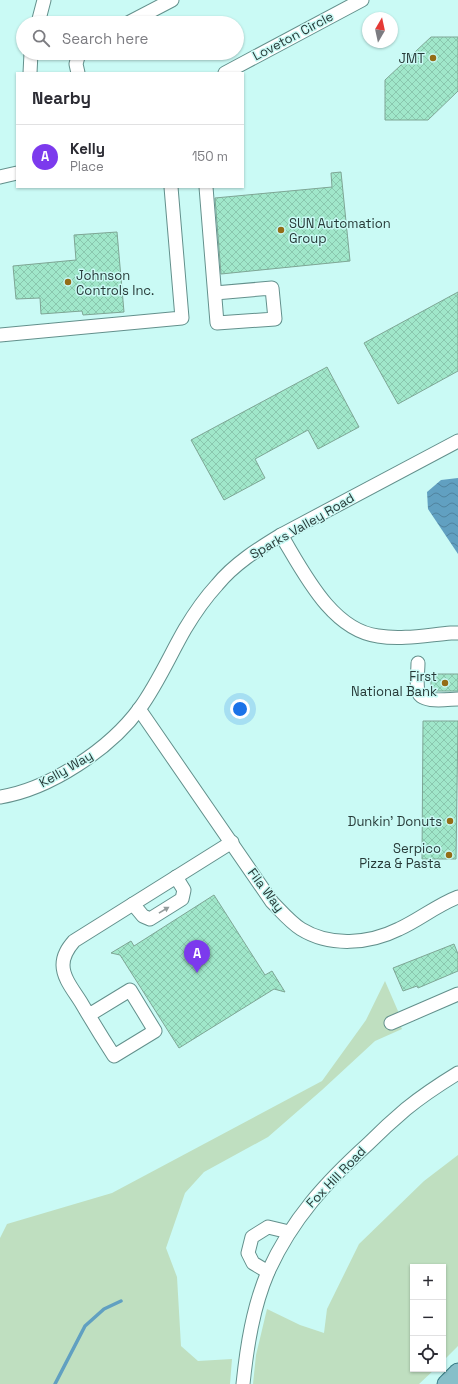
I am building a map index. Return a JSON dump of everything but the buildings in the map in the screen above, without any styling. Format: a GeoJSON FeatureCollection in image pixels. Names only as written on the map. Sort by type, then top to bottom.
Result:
{"type":"FeatureCollection","features":[{"type":"Feature","properties":{"kind":"main road"},"geometry":{"type":"LineString","coordinates":[[446,1384],[458,1372]]}},
{"type":"Feature","properties":{"kind":"street"},"geometry":{"type":"LineString","coordinates":[[40,16],[44,0]]}},
{"type":"Feature","properties":{"kind":"street"},"geometry":{"type":"LineString","coordinates":[[141,16],[172,0]]}},
{"type":"Feature","properties":{"kind":"street","name":"Loveton Circle"},"geometry":{"type":"LineString","coordinates":[[227,72],[362,0]]}},
{"type":"Feature","properties":{"kind":"street"},"geometry":{"type":"LineString","coordinates":[[30,72],[31,60]]}},
{"type":"Feature","properties":{"kind":"street"},"geometry":{"type":"LineString","coordinates":[[77,60],[76,64],[78,72]]}},
{"type":"Feature","properties":{"kind":"street"},"geometry":{"type":"LineString","coordinates":[[0,177],[16,173]]}},
{"type":"Feature","properties":{"kind":"street"},"geometry":{"type":"LineString","coordinates":[[0,335],[182,318],[171,188]]}},
{"type":"Feature","properties":{"kind":"street"},"geometry":{"type":"LineString","coordinates":[[206,188],[217,323],[275,319],[272,288],[215,293]]}},
{"type":"Feature","properties":{"kind":"street","name":"Sparks Valley Road"},"geometry":{"type":"LineString","coordinates":[[140,709],[185,628],[217,584],[246,559],[281,535],[458,441]]}},
{"type":"Feature","properties":{"kind":"street"},"geometry":{"type":"LineString","coordinates":[[281,535],[308,580],[324,602],[342,620],[360,631],[377,636],[399,637],[458,633]]}},
{"type":"Feature","properties":{"kind":"street"},"geometry":{"type":"LineString","coordinates":[[418,663],[418,690],[420,696],[424,699],[431,700],[458,699]]}},
{"type":"Feature","properties":{"kind":"street","name":"Kelly Way"},"geometry":{"type":"LineString","coordinates":[[0,797],[28,790],[82,763],[102,747],[140,709]]}},
{"type":"Feature","properties":{"kind":"street","name":"Fila Way"},"geometry":{"type":"LineString","coordinates":[[140,709],[272,902],[301,929],[327,939],[351,941],[382,936],[398,930],[458,897]]}},
{"type":"Feature","properties":{"kind":"street"},"geometry":{"type":"LineString","coordinates":[[89,1015],[130,990],[155,1031],[114,1056],[65,976],[63,966],[67,948],[74,941],[232,842]]}},
{"type":"Feature","properties":{"kind":"street"},"geometry":{"type":"LineString","coordinates":[[133,904],[143,916],[150,919],[182,899],[184,890],[176,877]]}},
{"type":"Feature","properties":{"kind":"street"},"geometry":{"type":"LineString","coordinates":[[391,1023],[458,994]]}},
{"type":"Feature","properties":{"kind":"street","name":"Fox Hill Road"},"geometry":{"type":"LineString","coordinates":[[243,1384],[248,1340],[261,1291],[268,1272],[289,1232],[311,1201],[332,1177],[349,1161],[406,1109],[458,1073]]}},
{"type":"Feature","properties":{"kind":"street"},"geometry":{"type":"LineString","coordinates":[[268,1272],[253,1263],[248,1253],[252,1236],[268,1227],[289,1232]]}},
{"type":"Feature","properties":{"kind":"green space"},"geometry":{"type":"Polygon","coordinates":[[[385,981],[401,1018],[398,1020],[402,1029],[375,1041],[268,1137],[204,1172],[185,1193],[166,1248],[177,1277],[181,1346],[198,1361],[232,1359],[230,1384],[0,1384],[0,1238],[7,1224],[112,1193],[322,1081],[366,1020],[385,981]]]}},
{"type":"Feature","properties":{"kind":"green space"},"geometry":{"type":"Polygon","coordinates":[[[458,1155],[458,1346],[446,1358],[446,1264],[410,1264],[410,1372],[432,1372],[419,1384],[253,1384],[256,1355],[267,1309],[300,1325],[324,1333],[327,1309],[359,1244],[424,1181],[458,1155]]]}},
{"type":"Feature","properties":{"kind":"water"},"geometry":{"type":"Polygon","coordinates":[[[458,478],[458,554],[428,509],[427,492],[441,480],[458,478]]]}},
{"type":"Feature","properties":{"kind":"waterway"},"geometry":{"type":"LineString","coordinates":[[55,1384],[85,1326],[104,1309],[121,1301]]}},
{"type":"Feature","properties":{"kind":"place","name":"JMT"},"geometry":{"type":"Point","coordinates":[433,58]}},
{"type":"Feature","properties":{"kind":"place","name":"SUN Automation Group"},"geometry":{"type":"Point","coordinates":[281,230]}},
{"type":"Feature","properties":{"kind":"place","name":"Johnson Controls Inc."},"geometry":{"type":"Point","coordinates":[68,282]}},
{"type":"Feature","properties":{"kind":"place","name":"First National Bank"},"geometry":{"type":"Point","coordinates":[445,683]}},
{"type":"Feature","properties":{"kind":"place","name":"Dunkin' Donuts"},"geometry":{"type":"Point","coordinates":[450,821]}},
{"type":"Feature","properties":{"kind":"place","name":"Serpico Pizza & Pasta"},"geometry":{"type":"Point","coordinates":[449,855]}},
{"type":"Feature","properties":{"kind":"place","name":"Kelly"},"geometry":{"type":"Point","coordinates":[197,973]}}]}
